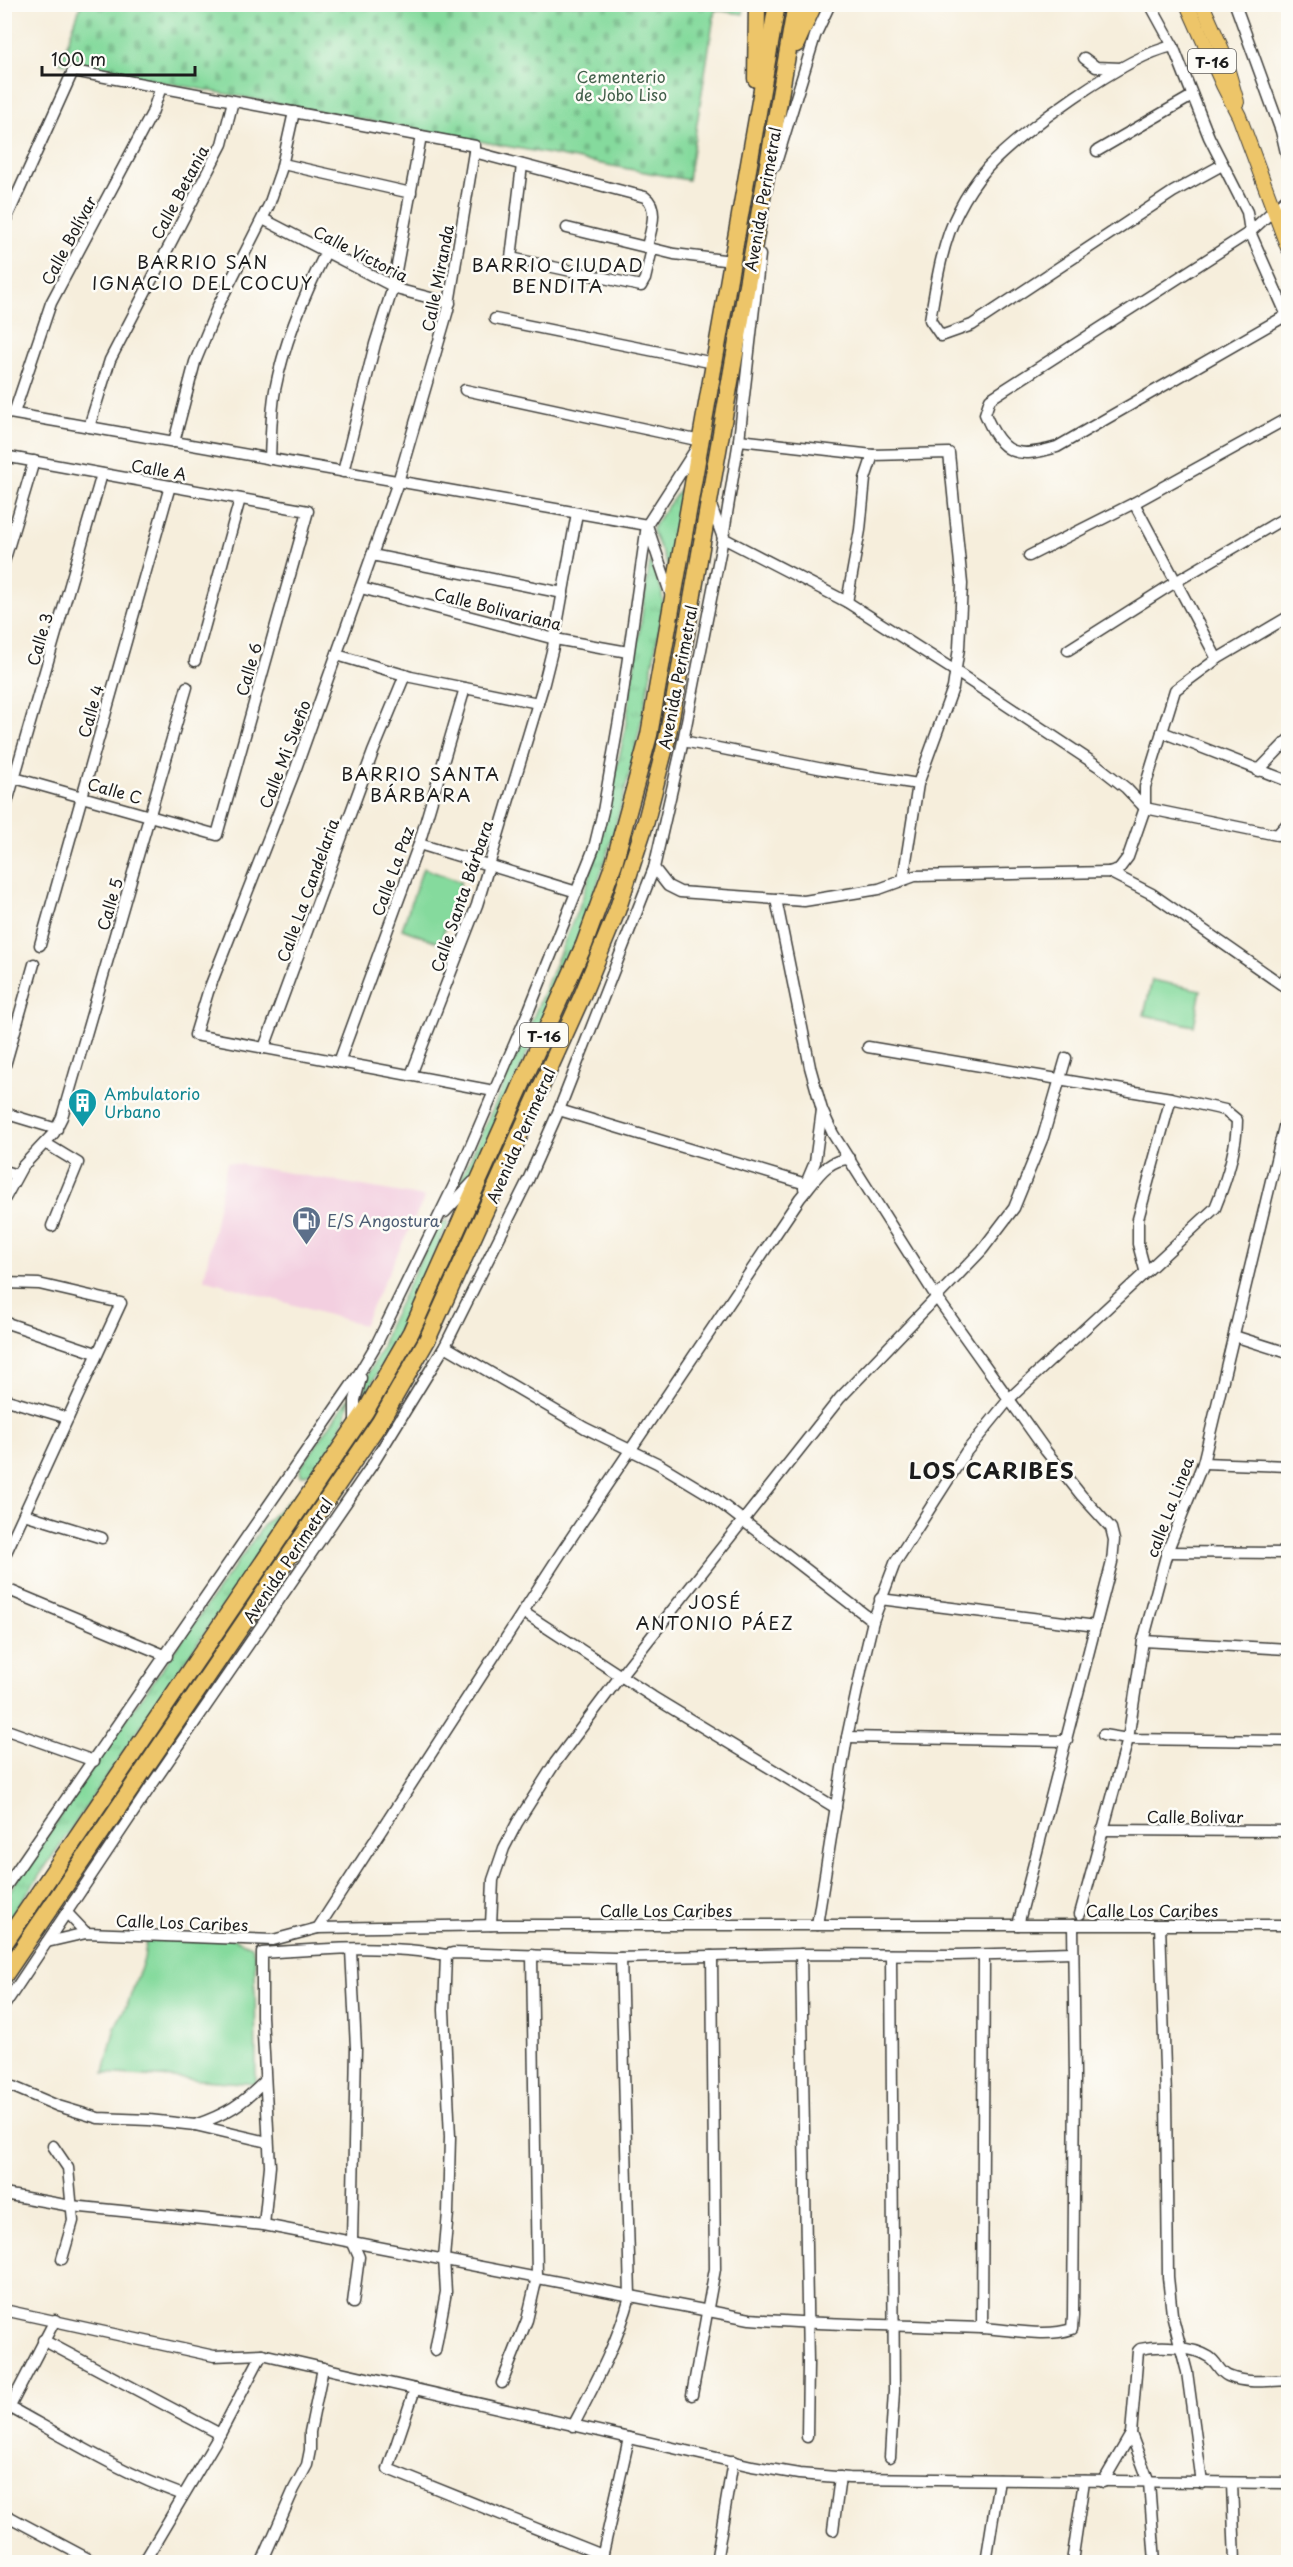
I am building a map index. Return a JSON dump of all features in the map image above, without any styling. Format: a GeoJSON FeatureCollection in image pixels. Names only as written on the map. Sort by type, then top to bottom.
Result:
{"type":"FeatureCollection","features":[{"type":"Feature","properties":{"kind":"highway"},"geometry":{"type":"LineString","coordinates":[[754,139],[757,4]]}},
{"type":"Feature","properties":{"kind":"highway","name":"Avenida Perimetral"},"geometry":{"type":"LineString","coordinates":[[4,1944],[379,1390],[411,1332],[584,945],[614,863],[649,735],[777,4]]}},
{"type":"Feature","properties":{"kind":"highway","name":"Avenida Perimetral"},"geometry":{"type":"LineString","coordinates":[[4,1977],[380,1422],[427,1340],[582,996],[621,900],[646,821],[667,739],[796,4]]}},
{"type":"Feature","properties":{"kind":"highway"},"geometry":{"type":"LineString","coordinates":[[784,73],[814,4]]}},
{"type":"Feature","properties":{"kind":"main road","name":"T-16"},"geometry":{"type":"LineString","coordinates":[[1187,4],[1239,116],[1288,248]]}},
{"type":"Feature","properties":{"kind":"main road","name":"T-16"},"geometry":{"type":"LineString","coordinates":[[1202,4],[1232,81],[1239,116]]}},
{"type":"Feature","properties":{"kind":"street"},"geometry":{"type":"LineString","coordinates":[[4,2006],[68,1914],[151,1786],[372,1465],[445,1346],[528,1180],[559,1110],[654,868],[683,741],[723,538],[739,440],[761,247],[777,156],[815,36],[830,4]]}},
{"type":"Feature","properties":{"kind":"street"},"geometry":{"type":"LineString","coordinates":[[1150,4],[1173,46],[1222,165],[1247,212],[1250,232],[1288,316],[1057,447],[1030,455],[1010,451],[992,431],[985,414],[990,399],[1250,232],[1288,197]]}},
{"type":"Feature","properties":{"kind":"street"},"geometry":{"type":"LineString","coordinates":[[1235,4],[1281,131],[1288,161]]}},
{"type":"Feature","properties":{"kind":"street"},"geometry":{"type":"LineString","coordinates":[[1173,46],[1163,48],[1121,68],[1020,139],[987,169],[958,210],[946,245],[930,320],[941,336],[972,325],[1173,192],[1222,165]]}},
{"type":"Feature","properties":{"kind":"street"},"geometry":{"type":"LineString","coordinates":[[1084,58],[1096,67],[1121,68]]}},
{"type":"Feature","properties":{"kind":"street"},"geometry":{"type":"LineString","coordinates":[[4,224],[74,71],[421,136],[648,199],[653,210],[645,279],[641,285],[511,258],[522,165]]}},
{"type":"Feature","properties":{"kind":"street"},"geometry":{"type":"LineString","coordinates":[[784,73],[801,78]]}},
{"type":"Feature","properties":{"kind":"street","name":"Calle Bolívar"},"geometry":{"type":"LineString","coordinates":[[9,413],[51,303],[152,113],[160,87]]}},
{"type":"Feature","properties":{"kind":"street"},"geometry":{"type":"LineString","coordinates":[[1097,151],[1192,96]]}},
{"type":"Feature","properties":{"kind":"street","name":"Calle Betania"},"geometry":{"type":"LineString","coordinates":[[88,427],[110,360],[222,144],[233,100]]}},
{"type":"Feature","properties":{"kind":"street"},"geometry":{"type":"LineString","coordinates":[[174,442],[189,381],[206,331],[263,219],[283,164],[294,112]]}},
{"type":"Feature","properties":{"kind":"street"},"geometry":{"type":"LineString","coordinates":[[343,472],[375,344],[393,287],[421,136]]}},
{"type":"Feature","properties":{"kind":"street","name":"Calle Miranda"},"geometry":{"type":"LineString","coordinates":[[398,482],[450,303],[474,149]]}},
{"type":"Feature","properties":{"kind":"street"},"geometry":{"type":"LineString","coordinates":[[283,164],[411,194]]}},
{"type":"Feature","properties":{"kind":"street","name":"Calle Victoria"},"geometry":{"type":"LineString","coordinates":[[263,219],[393,287],[410,294],[450,303]]}},
{"type":"Feature","properties":{"kind":"street"},"geometry":{"type":"LineString","coordinates":[[567,228],[674,254],[732,261]]}},
{"type":"Feature","properties":{"kind":"street"},"geometry":{"type":"LineString","coordinates":[[270,459],[273,410],[281,365],[303,302],[326,252]]}},
{"type":"Feature","properties":{"kind":"street"},"geometry":{"type":"LineString","coordinates":[[495,319],[714,363]]}},
{"type":"Feature","properties":{"kind":"street"},"geometry":{"type":"LineString","coordinates":[[4,1889],[167,1656],[366,1363],[433,1228],[494,1091],[578,892],[594,848],[603,811],[647,525],[701,441],[465,390]]}},
{"type":"Feature","properties":{"kind":"street"},"geometry":{"type":"LineString","coordinates":[[9,413],[647,525]]}},
{"type":"Feature","properties":{"kind":"street"},"geometry":{"type":"LineString","coordinates":[[1029,556],[1134,503],[1288,418]]}},
{"type":"Feature","properties":{"kind":"street"},"geometry":{"type":"LineString","coordinates":[[739,440],[873,455],[948,453],[962,584],[959,648],[953,688],[918,784],[903,880]]}},
{"type":"Feature","properties":{"kind":"street"},"geometry":{"type":"LineString","coordinates":[[847,602],[860,530],[865,479],[873,455]]}},
{"type":"Feature","properties":{"kind":"street","name":"Calle A"},"geometry":{"type":"LineString","coordinates":[[4,456],[308,511]]}},
{"type":"Feature","properties":{"kind":"street"},"geometry":{"type":"LineString","coordinates":[[4,562],[34,461]]}},
{"type":"Feature","properties":{"kind":"street","name":"Calle 3"},"geometry":{"type":"LineString","coordinates":[[4,813],[10,776],[102,474]]}},
{"type":"Feature","properties":{"kind":"street","name":"Calle Mi Sueño"},"geometry":{"type":"LineString","coordinates":[[264,1048],[195,1035],[208,992],[296,768],[398,482]]}},
{"type":"Feature","properties":{"kind":"street","name":"Calle 4"},"geometry":{"type":"LineString","coordinates":[[40,945],[170,486]]}},
{"type":"Feature","properties":{"kind":"street"},"geometry":{"type":"LineString","coordinates":[[195,660],[240,499]]}},
{"type":"Feature","properties":{"kind":"street"},"geometry":{"type":"LineString","coordinates":[[709,500],[723,538],[847,602],[955,671],[1098,766],[1126,788],[1145,808],[1277,835],[1288,824]]}},
{"type":"Feature","properties":{"kind":"street"},"geometry":{"type":"LineString","coordinates":[[1134,503],[1218,659]]}},
{"type":"Feature","properties":{"kind":"street","name":"Calle 6"},"geometry":{"type":"LineString","coordinates":[[217,835],[308,511]]}},
{"type":"Feature","properties":{"kind":"street","name":"Calle Santa Bárbara"},"geometry":{"type":"LineString","coordinates":[[411,1075],[477,905],[538,703],[555,639],[577,513]]}},
{"type":"Feature","properties":{"kind":"street"},"geometry":{"type":"LineString","coordinates":[[1068,650],[1288,516]]}},
{"type":"Feature","properties":{"kind":"street"},"geometry":{"type":"LineString","coordinates":[[647,525],[673,600]]}},
{"type":"Feature","properties":{"kind":"street"},"geometry":{"type":"LineString","coordinates":[[372,555],[563,593]]}},
{"type":"Feature","properties":{"kind":"street","name":"Calle Bolivariana"},"geometry":{"type":"LineString","coordinates":[[361,588],[555,639],[628,652]]}},
{"type":"Feature","properties":{"kind":"street"},"geometry":{"type":"LineString","coordinates":[[654,868],[668,886],[680,892],[804,901],[879,889],[915,876],[1109,872],[1119,868],[1128,857],[1145,808],[1144,787],[1175,690],[1218,659],[1288,617]]}},
{"type":"Feature","properties":{"kind":"street"},"geometry":{"type":"LineString","coordinates":[[337,655],[405,675],[538,703]]}},
{"type":"Feature","properties":{"kind":"street","name":"Calle La Candelaria"},"geometry":{"type":"LineString","coordinates":[[264,1048],[373,752],[405,675]]}},
{"type":"Feature","properties":{"kind":"street","name":"Calle 5"},"geometry":{"type":"LineString","coordinates":[[57,1129],[87,1037],[187,687]]}},
{"type":"Feature","properties":{"kind":"street","name":"Calle La Paz"},"geometry":{"type":"LineString","coordinates":[[339,1062],[419,844],[465,688]]}},
{"type":"Feature","properties":{"kind":"street"},"geometry":{"type":"LineString","coordinates":[[1162,732],[1288,781]]}},
{"type":"Feature","properties":{"kind":"street"},"geometry":{"type":"LineString","coordinates":[[1258,771],[1288,740]]}},
{"type":"Feature","properties":{"kind":"street"},"geometry":{"type":"LineString","coordinates":[[683,741],[823,769],[918,784]]}},
{"type":"Feature","properties":{"kind":"street","name":"Calle C"},"geometry":{"type":"LineString","coordinates":[[10,776],[217,835]]}},
{"type":"Feature","properties":{"kind":"street"},"geometry":{"type":"LineString","coordinates":[[419,844],[578,892]]}},
{"type":"Feature","properties":{"kind":"street"},"geometry":{"type":"LineString","coordinates":[[1109,872],[1152,894],[1285,987],[1288,974]]}},
{"type":"Feature","properties":{"kind":"street"},"geometry":{"type":"LineString","coordinates":[[776,899],[810,1067],[822,1110],[833,1134],[937,1298],[1060,1469],[1111,1528],[1114,1540],[1112,1562],[1018,1925]]}},
{"type":"Feature","properties":{"kind":"street"},"geometry":{"type":"LineString","coordinates":[[4,1070],[34,964]]}},
{"type":"Feature","properties":{"kind":"street"},"geometry":{"type":"LineString","coordinates":[[817,1925],[847,1737],[873,1621],[895,1563],[966,1452],[1010,1398],[1063,1351],[1145,1270],[1215,1208],[1223,1190],[1237,1134],[1237,1120],[1225,1110],[1171,1098],[868,1047]]}},
{"type":"Feature","properties":{"kind":"street"},"geometry":{"type":"LineString","coordinates":[[264,1048],[494,1091]]}},
{"type":"Feature","properties":{"kind":"street"},"geometry":{"type":"LineString","coordinates":[[491,1925],[493,1880],[504,1848],[555,1763],[621,1675],[840,1398],[982,1250],[1014,1208],[1043,1137],[1066,1058]]}},
{"type":"Feature","properties":{"kind":"street"},"geometry":{"type":"LineString","coordinates":[[1145,1270],[1138,1244],[1138,1220],[1171,1098]]}},
{"type":"Feature","properties":{"kind":"street"},"geometry":{"type":"LineString","coordinates":[[559,1110],[806,1184]]}},
{"type":"Feature","properties":{"kind":"street"},"geometry":{"type":"LineString","coordinates":[[800,1198],[815,1162],[822,1110]]}},
{"type":"Feature","properties":{"kind":"street","name":"calle La Linea"},"geometry":{"type":"LineString","coordinates":[[1080,1914],[1128,1738],[1143,1641],[1167,1552],[1203,1463],[1288,1110]]}},
{"type":"Feature","properties":{"kind":"street"},"geometry":{"type":"LineString","coordinates":[[4,1113],[57,1129],[29,1158],[4,1200]]}},
{"type":"Feature","properties":{"kind":"street"},"geometry":{"type":"LineString","coordinates":[[45,1143],[78,1163],[52,1226]]}},
{"type":"Feature","properties":{"kind":"street"},"geometry":{"type":"LineString","coordinates":[[318,1928],[523,1612],[800,1198],[824,1168],[834,1161],[850,1160]]}},
{"type":"Feature","properties":{"kind":"street"},"geometry":{"type":"LineString","coordinates":[[433,1228],[486,1165]]}},
{"type":"Feature","properties":{"kind":"street"},"geometry":{"type":"LineString","coordinates":[[4,1171],[17,1175]]}},
{"type":"Feature","properties":{"kind":"street"},"geometry":{"type":"LineString","coordinates":[[4,1283],[39,1284],[121,1303],[4,1557]]}},
{"type":"Feature","properties":{"kind":"street"},"geometry":{"type":"LineString","coordinates":[[4,1322],[96,1353]]}},
{"type":"Feature","properties":{"kind":"street"},"geometry":{"type":"LineString","coordinates":[[1234,1336],[1288,1349]]}},
{"type":"Feature","properties":{"kind":"street"},"geometry":{"type":"LineString","coordinates":[[445,1346],[630,1451],[657,1463],[710,1495],[744,1519],[873,1621]]}},
{"type":"Feature","properties":{"kind":"street"},"geometry":{"type":"LineString","coordinates":[[355,1427],[355,1400],[366,1363]]}},
{"type":"Feature","properties":{"kind":"street"},"geometry":{"type":"LineString","coordinates":[[4,1399],[68,1418]]}},
{"type":"Feature","properties":{"kind":"street"},"geometry":{"type":"LineString","coordinates":[[1203,1463],[1288,1466]]}},
{"type":"Feature","properties":{"kind":"street"},"geometry":{"type":"LineString","coordinates":[[24,1514],[102,1538]]}},
{"type":"Feature","properties":{"kind":"street"},"geometry":{"type":"LineString","coordinates":[[1167,1552],[1288,1553]]}},
{"type":"Feature","properties":{"kind":"street"},"geometry":{"type":"LineString","coordinates":[[4,1588],[167,1656]]}},
{"type":"Feature","properties":{"kind":"street"},"geometry":{"type":"LineString","coordinates":[[880,1599],[1096,1626]]}},
{"type":"Feature","properties":{"kind":"street"},"geometry":{"type":"LineString","coordinates":[[523,1612],[723,1741],[836,1808]]}},
{"type":"Feature","properties":{"kind":"street"},"geometry":{"type":"LineString","coordinates":[[1143,1641],[1288,1649]]}},
{"type":"Feature","properties":{"kind":"street"},"geometry":{"type":"LineString","coordinates":[[4,1729],[94,1761]]}},
{"type":"Feature","properties":{"kind":"street"},"geometry":{"type":"LineString","coordinates":[[1103,1735],[1128,1738],[1288,1741]]}},
{"type":"Feature","properties":{"kind":"street"},"geometry":{"type":"LineString","coordinates":[[847,1737],[1067,1741]]}},
{"type":"Feature","properties":{"kind":"street","name":"Calle Bolivar"},"geometry":{"type":"LineString","coordinates":[[1102,1830],[1288,1831]]}},
{"type":"Feature","properties":{"kind":"street"},"geometry":{"type":"LineString","coordinates":[[68,1914],[86,1933]]}},
{"type":"Feature","properties":{"kind":"street","name":"Calle Los Caribes"},"geometry":{"type":"LineString","coordinates":[[47,1942],[86,1933],[273,1940],[318,1928],[491,1925],[1288,1925]]}},
{"type":"Feature","properties":{"kind":"street"},"geometry":{"type":"LineString","coordinates":[[4,2194],[71,2206],[264,2225],[750,2319],[806,2324],[982,2328],[1060,2333],[1072,2329],[1075,2099],[1073,1925]]}},
{"type":"Feature","properties":{"kind":"street"},"geometry":{"type":"LineString","coordinates":[[1160,1925],[1166,2096],[1168,2277],[1180,2349],[1187,2372],[1202,2482]]}},
{"type":"Feature","properties":{"kind":"street"},"geometry":{"type":"LineString","coordinates":[[264,2225],[270,2166],[265,2081],[262,1953],[415,1949],[446,1955],[453,1953],[621,1958],[801,1954],[984,1955],[1073,1952]]}},
{"type":"Feature","properties":{"kind":"street"},"geometry":{"type":"LineString","coordinates":[[351,1950],[356,2049],[352,2241],[359,2257],[353,2302]]}},
{"type":"Feature","properties":{"kind":"street"},"geometry":{"type":"LineString","coordinates":[[801,1954],[808,2363],[807,2437]]}},
{"type":"Feature","properties":{"kind":"street"},"geometry":{"type":"LineString","coordinates":[[435,2351],[446,2292],[444,2258],[450,2137],[444,2010],[446,1955]]}},
{"type":"Feature","properties":{"kind":"street"},"geometry":{"type":"LineString","coordinates":[[502,2383],[527,2320],[537,2277],[532,1955]]}},
{"type":"Feature","properties":{"kind":"street"},"geometry":{"type":"LineString","coordinates":[[890,2457],[894,2391],[891,1955]]}},
{"type":"Feature","properties":{"kind":"street"},"geometry":{"type":"LineString","coordinates":[[982,2328],[984,1955]]}},
{"type":"Feature","properties":{"kind":"street"},"geometry":{"type":"LineString","coordinates":[[692,2395],[715,2269],[712,1956]]}},
{"type":"Feature","properties":{"kind":"street"},"geometry":{"type":"LineString","coordinates":[[573,2426],[604,2367],[623,2322],[630,2296],[621,1958]]}},
{"type":"Feature","properties":{"kind":"street"},"geometry":{"type":"LineString","coordinates":[[195,2125],[225,2115],[245,2101],[265,2081]]}},
{"type":"Feature","properties":{"kind":"street"},"geometry":{"type":"LineString","coordinates":[[4,2083],[58,2106],[98,2118],[195,2125],[268,2142]]}},
{"type":"Feature","properties":{"kind":"street"},"geometry":{"type":"LineString","coordinates":[[53,2146],[68,2168],[73,2221],[62,2259]]}},
{"type":"Feature","properties":{"kind":"street"},"geometry":{"type":"LineString","coordinates":[[4,2310],[214,2356],[262,2354],[573,2426],[799,2474],[840,2477],[1103,2482],[1288,2483]]}},
{"type":"Feature","properties":{"kind":"street"},"geometry":{"type":"LineString","coordinates":[[4,2418],[55,2320]]}},
{"type":"Feature","properties":{"kind":"street"},"geometry":{"type":"LineString","coordinates":[[43,2340],[219,2434]]}},
{"type":"Feature","properties":{"kind":"street"},"geometry":{"type":"LineString","coordinates":[[1155,2562],[1149,2482],[1131,2434],[1138,2351],[1144,2348],[1180,2349],[1207,2356],[1230,2377],[1254,2381],[1288,2380]]}},
{"type":"Feature","properties":{"kind":"street"},"geometry":{"type":"LineString","coordinates":[[144,2562],[219,2434],[262,2354]]}},
{"type":"Feature","properties":{"kind":"street"},"geometry":{"type":"LineString","coordinates":[[262,2562],[307,2465],[310,2432],[323,2368]]}},
{"type":"Feature","properties":{"kind":"street"},"geometry":{"type":"LineString","coordinates":[[415,2389],[388,2469],[602,2559],[629,2438]]}},
{"type":"Feature","properties":{"kind":"street"},"geometry":{"type":"LineString","coordinates":[[11,2408],[120,2468],[183,2495]]}},
{"type":"Feature","properties":{"kind":"street"},"geometry":{"type":"LineString","coordinates":[[1103,2482],[1131,2434]]}},
{"type":"Feature","properties":{"kind":"street"},"geometry":{"type":"LineString","coordinates":[[716,2562],[733,2461]]}},
{"type":"Feature","properties":{"kind":"street"},"geometry":{"type":"LineString","coordinates":[[833,2530],[840,2477]]}},
{"type":"Feature","properties":{"kind":"street"},"geometry":{"type":"LineString","coordinates":[[986,2562],[999,2480]]}},
{"type":"Feature","properties":{"kind":"street"},"geometry":{"type":"LineString","coordinates":[[1072,2562],[1084,2481]]}},
{"type":"Feature","properties":{"kind":"street"},"geometry":{"type":"LineString","coordinates":[[1232,2483],[1234,2562]]}},
{"type":"Feature","properties":{"kind":"street"},"geometry":{"type":"LineString","coordinates":[[4,2514],[94,2562]]}},
{"type":"Feature","properties":{"kind":"shaded area","name":"E/S Angostura"},"geometry":{"type":"Polygon","coordinates":[[[227,1162],[425,1197],[363,1325],[204,1279],[227,1162]]]}},
{"type":"Feature","properties":{"kind":"green space","name":"Cementerio de Jobo Liso"},"geometry":{"type":"Polygon","coordinates":[[[81,5],[743,5],[743,14],[715,10],[688,180],[60,63],[81,5]]]}},
{"type":"Feature","properties":{"kind":"green space"},"geometry":{"type":"Polygon","coordinates":[[[679,490],[681,493],[669,569],[652,530],[679,490]]]}},
{"type":"Feature","properties":{"kind":"green space"},"geometry":{"type":"Polygon","coordinates":[[[650,560],[662,591],[663,605],[642,720],[614,832],[590,906],[563,973],[475,1170],[459,1187],[528,1030],[582,899],[598,850],[624,736],[650,560]]]}},
{"type":"Feature","properties":{"kind":"green space"},"geometry":{"type":"Polygon","coordinates":[[[423,868],[461,882],[440,943],[402,929],[423,868]]]}},
{"type":"Feature","properties":{"kind":"green space"},"geometry":{"type":"Polygon","coordinates":[[[1152,980],[1201,990],[1194,1026],[1144,1015],[1152,980]]]}},
{"type":"Feature","properties":{"kind":"green space"},"geometry":{"type":"Polygon","coordinates":[[[448,1219],[448,1225],[391,1348],[368,1391],[364,1393],[369,1373],[381,1349],[388,1327],[433,1233],[448,1219]]]}},
{"type":"Feature","properties":{"kind":"green space"},"geometry":{"type":"Polygon","coordinates":[[[349,1397],[340,1430],[326,1456],[309,1473],[301,1475],[300,1469],[349,1397]]]}},
{"type":"Feature","properties":{"kind":"green space"},"geometry":{"type":"Polygon","coordinates":[[[296,1493],[299,1493],[297,1497],[5,1926],[5,1898],[115,1735],[265,1523],[296,1493]]]}},
{"type":"Feature","properties":{"kind":"green space"},"geometry":{"type":"Polygon","coordinates":[[[147,1937],[232,1938],[251,1946],[255,1956],[256,2084],[104,2073],[115,2027],[129,2000],[144,1959],[147,1937]]]}},
{"type":"Feature","properties":{"kind":"place","name":"Ambulatorio Urbano"},"geometry":{"type":"Point","coordinates":[83,1128]}},
{"type":"Feature","properties":{"kind":"place","name":"E/S Angostura"},"geometry":{"type":"Point","coordinates":[306,1246]}},
{"type":"Feature","properties":{"kind":"district","name":"BARRIO SAN IGNACIO DEL COCUY"},"geometry":{"type":"Point","coordinates":[203,271]}},
{"type":"Feature","properties":{"kind":"district","name":"BARRIO CIUDAD BENDITA"},"geometry":{"type":"Point","coordinates":[558,274]}},
{"type":"Feature","properties":{"kind":"district","name":"BARRIO SANTA BÁRBARA"},"geometry":{"type":"Point","coordinates":[421,783]}},
{"type":"Feature","properties":{"kind":"district","name":"LOS CARIBES"},"geometry":{"type":"Point","coordinates":[992,1469]}},
{"type":"Feature","properties":{"kind":"district","name":"JOSÉ ANTONIO PÁEZ"},"geometry":{"type":"Point","coordinates":[715,1611]}}]}
